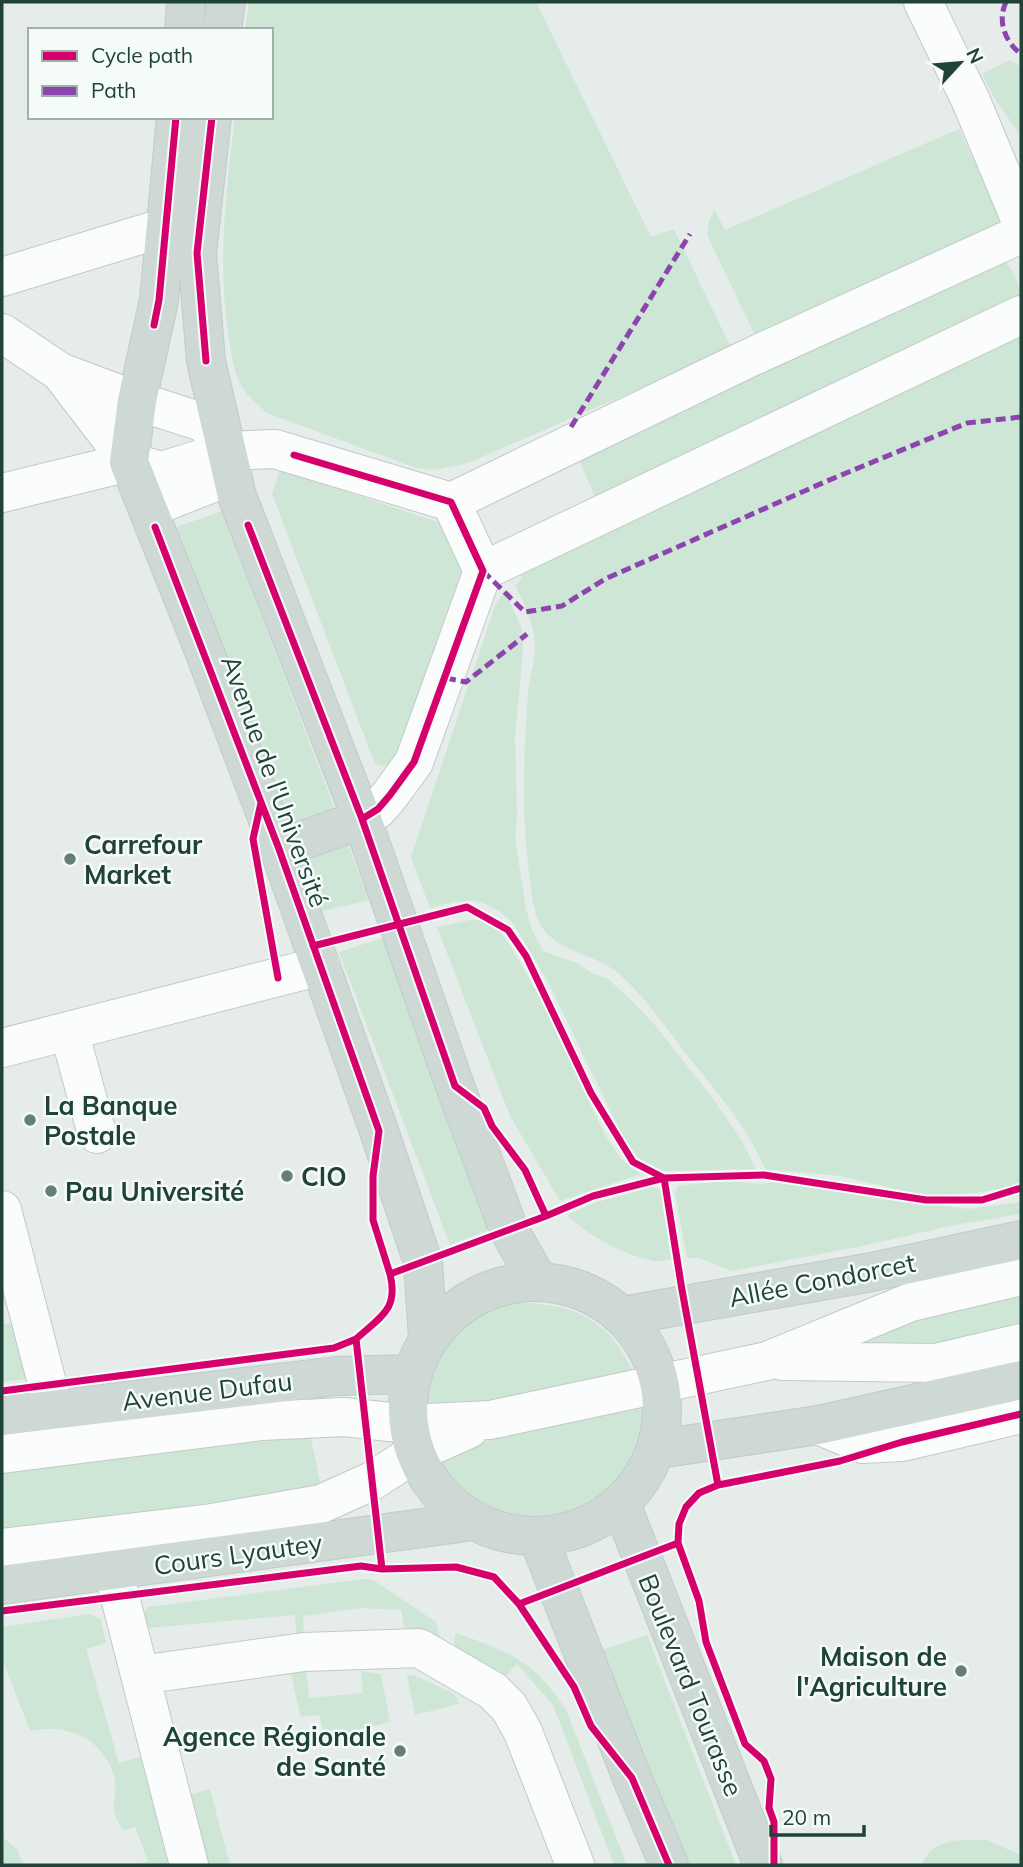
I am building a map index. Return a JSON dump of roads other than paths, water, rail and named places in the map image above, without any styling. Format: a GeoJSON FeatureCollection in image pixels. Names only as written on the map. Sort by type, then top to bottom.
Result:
{"type":"FeatureCollection","features":[{"type":"Feature","properties":{"kind":"main road"},"geometry":{"type":"LineString","coordinates":[[184,28],[186,2]]}},
{"type":"Feature","properties":{"kind":"main road"},"geometry":{"type":"LineString","coordinates":[[222,28],[226,2]]}},
{"type":"Feature","properties":{"kind":"main road"},"geometry":{"type":"LineString","coordinates":[[129,462],[137,401],[159,300],[176,119]]}},
{"type":"Feature","properties":{"kind":"main road"},"geometry":{"type":"LineString","coordinates":[[212,119],[197,253],[206,361],[237,496],[362,819],[509,1230],[538,1281]]}},
{"type":"Feature","properties":{"kind":"main road","name":"Avenue de l'Université"},"geometry":{"type":"LineString","coordinates":[[129,462],[279,849],[423,1262],[428,1339]]}},
{"type":"Feature","properties":{"kind":"main road"},"geometry":{"type":"LineString","coordinates":[[279,849],[362,819]]}},
{"type":"Feature","properties":{"kind":"main road","name":"Allée Condorcet"},"geometry":{"type":"LineString","coordinates":[[622,1316],[872,1272],[1021,1240]]}},
{"type":"Feature","properties":{"kind":"main road"},"geometry":{"type":"LineString","coordinates":[[538,1281],[584,1291],[622,1316],[647,1348],[660,1385],[662,1423],[659,1449],[639,1484],[621,1504],[583,1528],[538,1537],[505,1533],[474,1521],[449,1504],[429,1480],[412,1439],[408,1399],[412,1374],[428,1339],[453,1310],[472,1297],[493,1288],[538,1281]]}},
{"type":"Feature","properties":{"kind":"main road","name":"Avenue Dufau"},"geometry":{"type":"LineString","coordinates":[[2,1416],[337,1376],[412,1374]]}},
{"type":"Feature","properties":{"kind":"main road"},"geometry":{"type":"LineString","coordinates":[[659,1449],[818,1425],[1021,1380]]}},
{"type":"Feature","properties":{"kind":"main road","name":"Boulevard Tourasse"},"geometry":{"type":"LineString","coordinates":[[621,1504],[763,1865]]}},
{"type":"Feature","properties":{"kind":"main road","name":"Cours Lyautey"},"geometry":{"type":"LineString","coordinates":[[2,1585],[474,1521]]}},
{"type":"Feature","properties":{"kind":"main road"},"geometry":{"type":"LineString","coordinates":[[538,1537],[669,1865]]}},
{"type":"Feature","properties":{"kind":"street"},"geometry":{"type":"LineString","coordinates":[[923,2],[971,101],[1021,220]]}},
{"type":"Feature","properties":{"kind":"street"},"geometry":{"type":"LineString","coordinates":[[971,101],[1021,153]]}},
{"type":"Feature","properties":{"kind":"street"},"geometry":{"type":"LineString","coordinates":[[2,277],[166,227]]}},
{"type":"Feature","properties":{"kind":"street"},"geometry":{"type":"LineString","coordinates":[[2,493],[129,462],[162,471],[226,451],[275,449],[451,502],[747,359],[1021,234]]}},
{"type":"Feature","properties":{"kind":"street"},"geometry":{"type":"LineString","coordinates":[[362,819],[390,795],[414,762],[483,571],[1021,315]]}},
{"type":"Feature","properties":{"kind":"street"},"geometry":{"type":"LineString","coordinates":[[2,333],[60,372],[205,423],[226,451]]}},
{"type":"Feature","properties":{"kind":"street"},"geometry":{"type":"LineString","coordinates":[[60,372],[129,462]]}},
{"type":"Feature","properties":{"kind":"street"},"geometry":{"type":"LineString","coordinates":[[149,508],[215,482],[226,451]]}},
{"type":"Feature","properties":{"kind":"street"},"geometry":{"type":"LineString","coordinates":[[451,502],[483,571]]}},
{"type":"Feature","properties":{"kind":"street"},"geometry":{"type":"LineString","coordinates":[[2,1048],[321,966]]}},
{"type":"Feature","properties":{"kind":"street"},"geometry":{"type":"LineString","coordinates":[[77,1029],[102,1094]]}},
{"type":"Feature","properties":{"kind":"street"},"geometry":{"type":"LineString","coordinates":[[77,1029],[97,1134]]}},
{"type":"Feature","properties":{"kind":"street"},"geometry":{"type":"LineString","coordinates":[[2,1210],[54,1410]]}},
{"type":"Feature","properties":{"kind":"street"},"geometry":{"type":"LineString","coordinates":[[2,1454],[262,1421],[344,1417],[412,1439],[767,1361],[911,1302],[1021,1276]]}},
{"type":"Feature","properties":{"kind":"street"},"geometry":{"type":"LineString","coordinates":[[767,1361],[936,1363],[1021,1343]]}},
{"type":"Feature","properties":{"kind":"street"},"geometry":{"type":"LineString","coordinates":[[818,1425],[863,1444],[902,1442],[1021,1415]]}},
{"type":"Feature","properties":{"kind":"street"},"geometry":{"type":"LineString","coordinates":[[2,1548],[212,1523],[321,1504],[372,1481],[412,1439]]}},
{"type":"Feature","properties":{"kind":"street"},"geometry":{"type":"LineString","coordinates":[[113,1570],[189,1865]]}},
{"type":"Feature","properties":{"kind":"street"},"geometry":{"type":"LineString","coordinates":[[141,1675],[304,1652],[419,1648],[493,1691],[509,1707],[523,1732],[575,1865]]}},
{"type":"Feature","properties":{"kind":"place","name":"Carrefour Market"},"geometry":{"type":"Point","coordinates":[70,859]}},
{"type":"Feature","properties":{"kind":"place","name":"La Banque Postale"},"geometry":{"type":"Point","coordinates":[30,1120]}},
{"type":"Feature","properties":{"kind":"place","name":"CIO"},"geometry":{"type":"Point","coordinates":[287,1176]}},
{"type":"Feature","properties":{"kind":"place","name":"Pau Université"},"geometry":{"type":"Point","coordinates":[51,1191]}},
{"type":"Feature","properties":{"kind":"place","name":"Maison de l'Agriculture"},"geometry":{"type":"Point","coordinates":[961,1671]}},
{"type":"Feature","properties":{"kind":"place","name":"Agence Régionale de Santé"},"geometry":{"type":"Point","coordinates":[400,1751]}}]}
